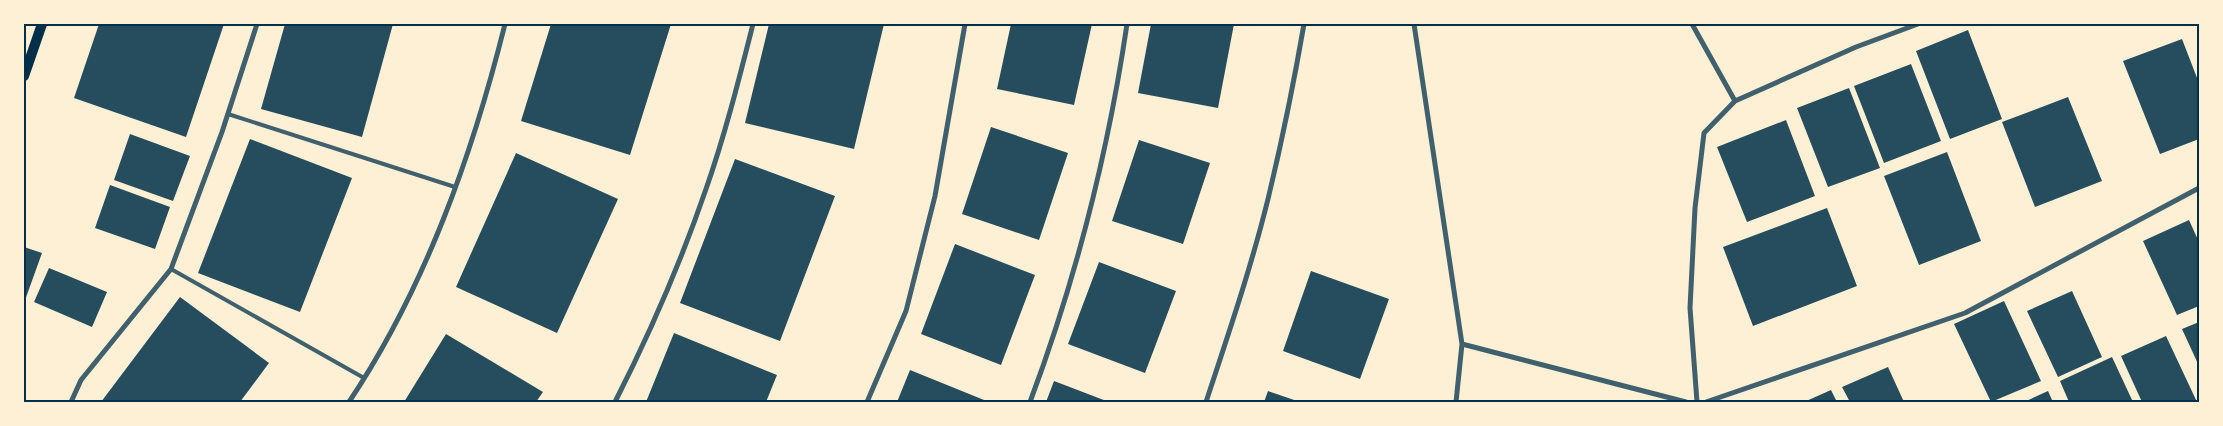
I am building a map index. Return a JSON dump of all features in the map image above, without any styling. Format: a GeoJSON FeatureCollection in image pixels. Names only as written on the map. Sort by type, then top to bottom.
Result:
{"type":"FeatureCollection","features":[{"type":"Feature","properties":{"kind":"main road"},"geometry":{"type":"LineString","coordinates":[[24,76],[42,24]]}},
{"type":"Feature","properties":{"kind":"street"},"geometry":{"type":"LineString","coordinates":[[71,402],[81,380],[171,269],[228,114],[257,24]]}},
{"type":"Feature","properties":{"kind":"street"},"geometry":{"type":"LineString","coordinates":[[349,402],[406,301],[433,244],[456,188],[488,90],[505,24]]}},
{"type":"Feature","properties":{"kind":"street"},"geometry":{"type":"LineString","coordinates":[[614,402],[639,355],[675,273],[706,189],[732,103],[752,24]]}},
{"type":"Feature","properties":{"kind":"street"},"geometry":{"type":"LineString","coordinates":[[867,402],[906,311],[935,196],[965,24]]}},
{"type":"Feature","properties":{"kind":"street"},"geometry":{"type":"LineString","coordinates":[[1030,402],[1050,348],[1082,241],[1102,161],[1127,24]]}},
{"type":"Feature","properties":{"kind":"street"},"geometry":{"type":"LineString","coordinates":[[1206,402],[1238,303],[1268,200],[1291,96],[1304,24]]}},
{"type":"Feature","properties":{"kind":"street"},"geometry":{"type":"LineString","coordinates":[[1414,24],[1462,344],[1456,402]]}},
{"type":"Feature","properties":{"kind":"street"},"geometry":{"type":"LineString","coordinates":[[1692,24],[1735,101]]}},
{"type":"Feature","properties":{"kind":"street"},"geometry":{"type":"LineString","coordinates":[[1697,402],[1690,308],[1695,208],[1704,133],[1735,101],[1856,47],[1918,24]]}},
{"type":"Feature","properties":{"kind":"street"},"geometry":{"type":"LineString","coordinates":[[1706,402],[1965,312],[2199,188]]}},
{"type":"Feature","properties":{"kind":"street"},"geometry":{"type":"LineString","coordinates":[[1462,344],[1686,402]]}},
{"type":"Feature","properties":{"kind":"street"},"geometry":{"type":"LineString","coordinates":[[1450,402],[1457,394]]}},
{"type":"Feature","properties":{"kind":"lane"},"geometry":{"type":"LineString","coordinates":[[228,114],[456,188]]}},
{"type":"Feature","properties":{"kind":"lane"},"geometry":{"type":"LineString","coordinates":[[171,269],[364,378]]}},
{"type":"Feature","properties":{"kind":"building"},"geometry":{"type":"Polygon","coordinates":[[[99,24],[224,24],[186,137],[74,98],[99,24]]]}},
{"type":"Feature","properties":{"kind":"building"},"geometry":{"type":"Polygon","coordinates":[[[285,24],[393,24],[362,137],[261,109],[285,24]]]}},
{"type":"Feature","properties":{"kind":"building"},"geometry":{"type":"Polygon","coordinates":[[[551,24],[671,24],[630,155],[521,121],[551,24]]]}},
{"type":"Feature","properties":{"kind":"building"},"geometry":{"type":"Polygon","coordinates":[[[769,24],[884,24],[854,149],[745,123],[769,24]]]}},
{"type":"Feature","properties":{"kind":"building"},"geometry":{"type":"Polygon","coordinates":[[[1011,24],[1092,24],[1074,105],[997,89],[1011,24]]]}},
{"type":"Feature","properties":{"kind":"building"},"geometry":{"type":"Polygon","coordinates":[[[1151,24],[1234,24],[1218,108],[1138,93],[1151,24]]]}},
{"type":"Feature","properties":{"kind":"building"},"geometry":{"type":"Polygon","coordinates":[[[1968,30],[2002,119],[1950,139],[1916,51],[1968,30]]]}},
{"type":"Feature","properties":{"kind":"building"},"geometry":{"type":"Polygon","coordinates":[[[2182,39],[2199,83],[2199,139],[2160,154],[2123,61],[2182,39]]]}},
{"type":"Feature","properties":{"kind":"building"},"geometry":{"type":"Polygon","coordinates":[[[1911,64],[1941,141],[1884,163],[1854,86],[1911,64]]]}},
{"type":"Feature","properties":{"kind":"building"},"geometry":{"type":"Polygon","coordinates":[[[1849,88],[1880,168],[1828,187],[1797,108],[1849,88]]]}},
{"type":"Feature","properties":{"kind":"building"},"geometry":{"type":"Polygon","coordinates":[[[2068,97],[2102,181],[2035,207],[2002,122],[2068,97]]]}},
{"type":"Feature","properties":{"kind":"building"},"geometry":{"type":"Polygon","coordinates":[[[1786,120],[1815,196],[1747,222],[1717,147],[1786,120]]]}},
{"type":"Feature","properties":{"kind":"building"},"geometry":{"type":"Polygon","coordinates":[[[991,127],[1068,153],[1039,240],[962,214],[991,127]]]}},
{"type":"Feature","properties":{"kind":"building"},"geometry":{"type":"Polygon","coordinates":[[[130,134],[190,156],[173,201],[114,180],[130,134]]]}},
{"type":"Feature","properties":{"kind":"building"},"geometry":{"type":"Polygon","coordinates":[[[250,139],[352,178],[300,312],[198,273],[250,139]]]}},
{"type":"Feature","properties":{"kind":"building"},"geometry":{"type":"Polygon","coordinates":[[[1139,140],[1210,163],[1183,244],[1112,221],[1139,140]]]}},
{"type":"Feature","properties":{"kind":"building"},"geometry":{"type":"Polygon","coordinates":[[[1947,152],[1981,241],[1919,265],[1884,176],[1947,152]]]}},
{"type":"Feature","properties":{"kind":"building"},"geometry":{"type":"Polygon","coordinates":[[[516,153],[618,199],[557,333],[456,287],[516,153]]]}},
{"type":"Feature","properties":{"kind":"building"},"geometry":{"type":"Polygon","coordinates":[[[735,159],[835,196],[780,341],[680,303],[735,159]]]}},
{"type":"Feature","properties":{"kind":"building"},"geometry":{"type":"Polygon","coordinates":[[[110,185],[170,207],[155,249],[95,228],[110,185]]]}},
{"type":"Feature","properties":{"kind":"building"},"geometry":{"type":"Polygon","coordinates":[[[1827,208],[1857,286],[1753,326],[1723,247],[1827,208]]]}},
{"type":"Feature","properties":{"kind":"building"},"geometry":{"type":"Polygon","coordinates":[[[2189,220],[2199,242],[2199,306],[2177,315],[2143,241],[2189,220]]]}},
{"type":"Feature","properties":{"kind":"building"},"geometry":{"type":"Polygon","coordinates":[[[955,244],[1035,275],[1001,365],[921,334],[955,244]]]}},
{"type":"Feature","properties":{"kind":"building"},"geometry":{"type":"Polygon","coordinates":[[[24,247],[42,253],[24,303],[24,247]]]}},
{"type":"Feature","properties":{"kind":"building"},"geometry":{"type":"Polygon","coordinates":[[[1099,262],[1176,291],[1145,373],[1068,344],[1099,262]]]}},
{"type":"Feature","properties":{"kind":"building"},"geometry":{"type":"Polygon","coordinates":[[[49,268],[107,292],[92,327],[34,302],[49,268]]]}},
{"type":"Feature","properties":{"kind":"building"},"geometry":{"type":"Polygon","coordinates":[[[1311,271],[1389,299],[1360,379],[1283,351],[1311,271]]]}},
{"type":"Feature","properties":{"kind":"building"},"geometry":{"type":"Polygon","coordinates":[[[2072,291],[2102,357],[2058,377],[2027,311],[2072,291]]]}},
{"type":"Feature","properties":{"kind":"building"},"geometry":{"type":"Polygon","coordinates":[[[180,297],[269,363],[240,402],[101,402],[180,297]]]}},
{"type":"Feature","properties":{"kind":"building"},"geometry":{"type":"Polygon","coordinates":[[[2004,301],[2041,381],[1991,402],[1954,324],[2004,301]]]}},
{"type":"Feature","properties":{"kind":"building"},"geometry":{"type":"Polygon","coordinates":[[[2199,322],[2199,366],[2182,329],[2199,322]]]}},
{"type":"Feature","properties":{"kind":"building"},"geometry":{"type":"Polygon","coordinates":[[[674,333],[777,375],[766,402],[646,402],[674,333]]]}},
{"type":"Feature","properties":{"kind":"building"},"geometry":{"type":"Polygon","coordinates":[[[446,334],[543,392],[536,402],[404,402],[446,334]]]}},
{"type":"Feature","properties":{"kind":"building"},"geometry":{"type":"Polygon","coordinates":[[[2166,336],[2197,402],[2142,402],[2121,356],[2166,336]]]}},
{"type":"Feature","properties":{"kind":"building"},"geometry":{"type":"Polygon","coordinates":[[[2112,357],[2133,402],[2069,402],[2060,381],[2112,357]]]}},
{"type":"Feature","properties":{"kind":"building"},"geometry":{"type":"Polygon","coordinates":[[[1888,367],[1904,402],[1850,402],[1842,387],[1888,367]]]}},
{"type":"Feature","properties":{"kind":"building"},"geometry":{"type":"Polygon","coordinates":[[[910,370],[989,402],[897,402],[910,370]]]}},
{"type":"Feature","properties":{"kind":"building"},"geometry":{"type":"Polygon","coordinates":[[[1054,381],[1109,402],[1046,402],[1054,381]]]}},
{"type":"Feature","properties":{"kind":"building"},"geometry":{"type":"Polygon","coordinates":[[[1831,390],[1837,402],[1804,402],[1831,390]]]}},
{"type":"Feature","properties":{"kind":"building"},"geometry":{"type":"Polygon","coordinates":[[[1268,391],[1300,402],[1264,402],[1268,391]]]}},
{"type":"Feature","properties":{"kind":"building"},"geometry":{"type":"Polygon","coordinates":[[[2048,391],[2053,402],[2024,402],[2048,391]]]}}]}
